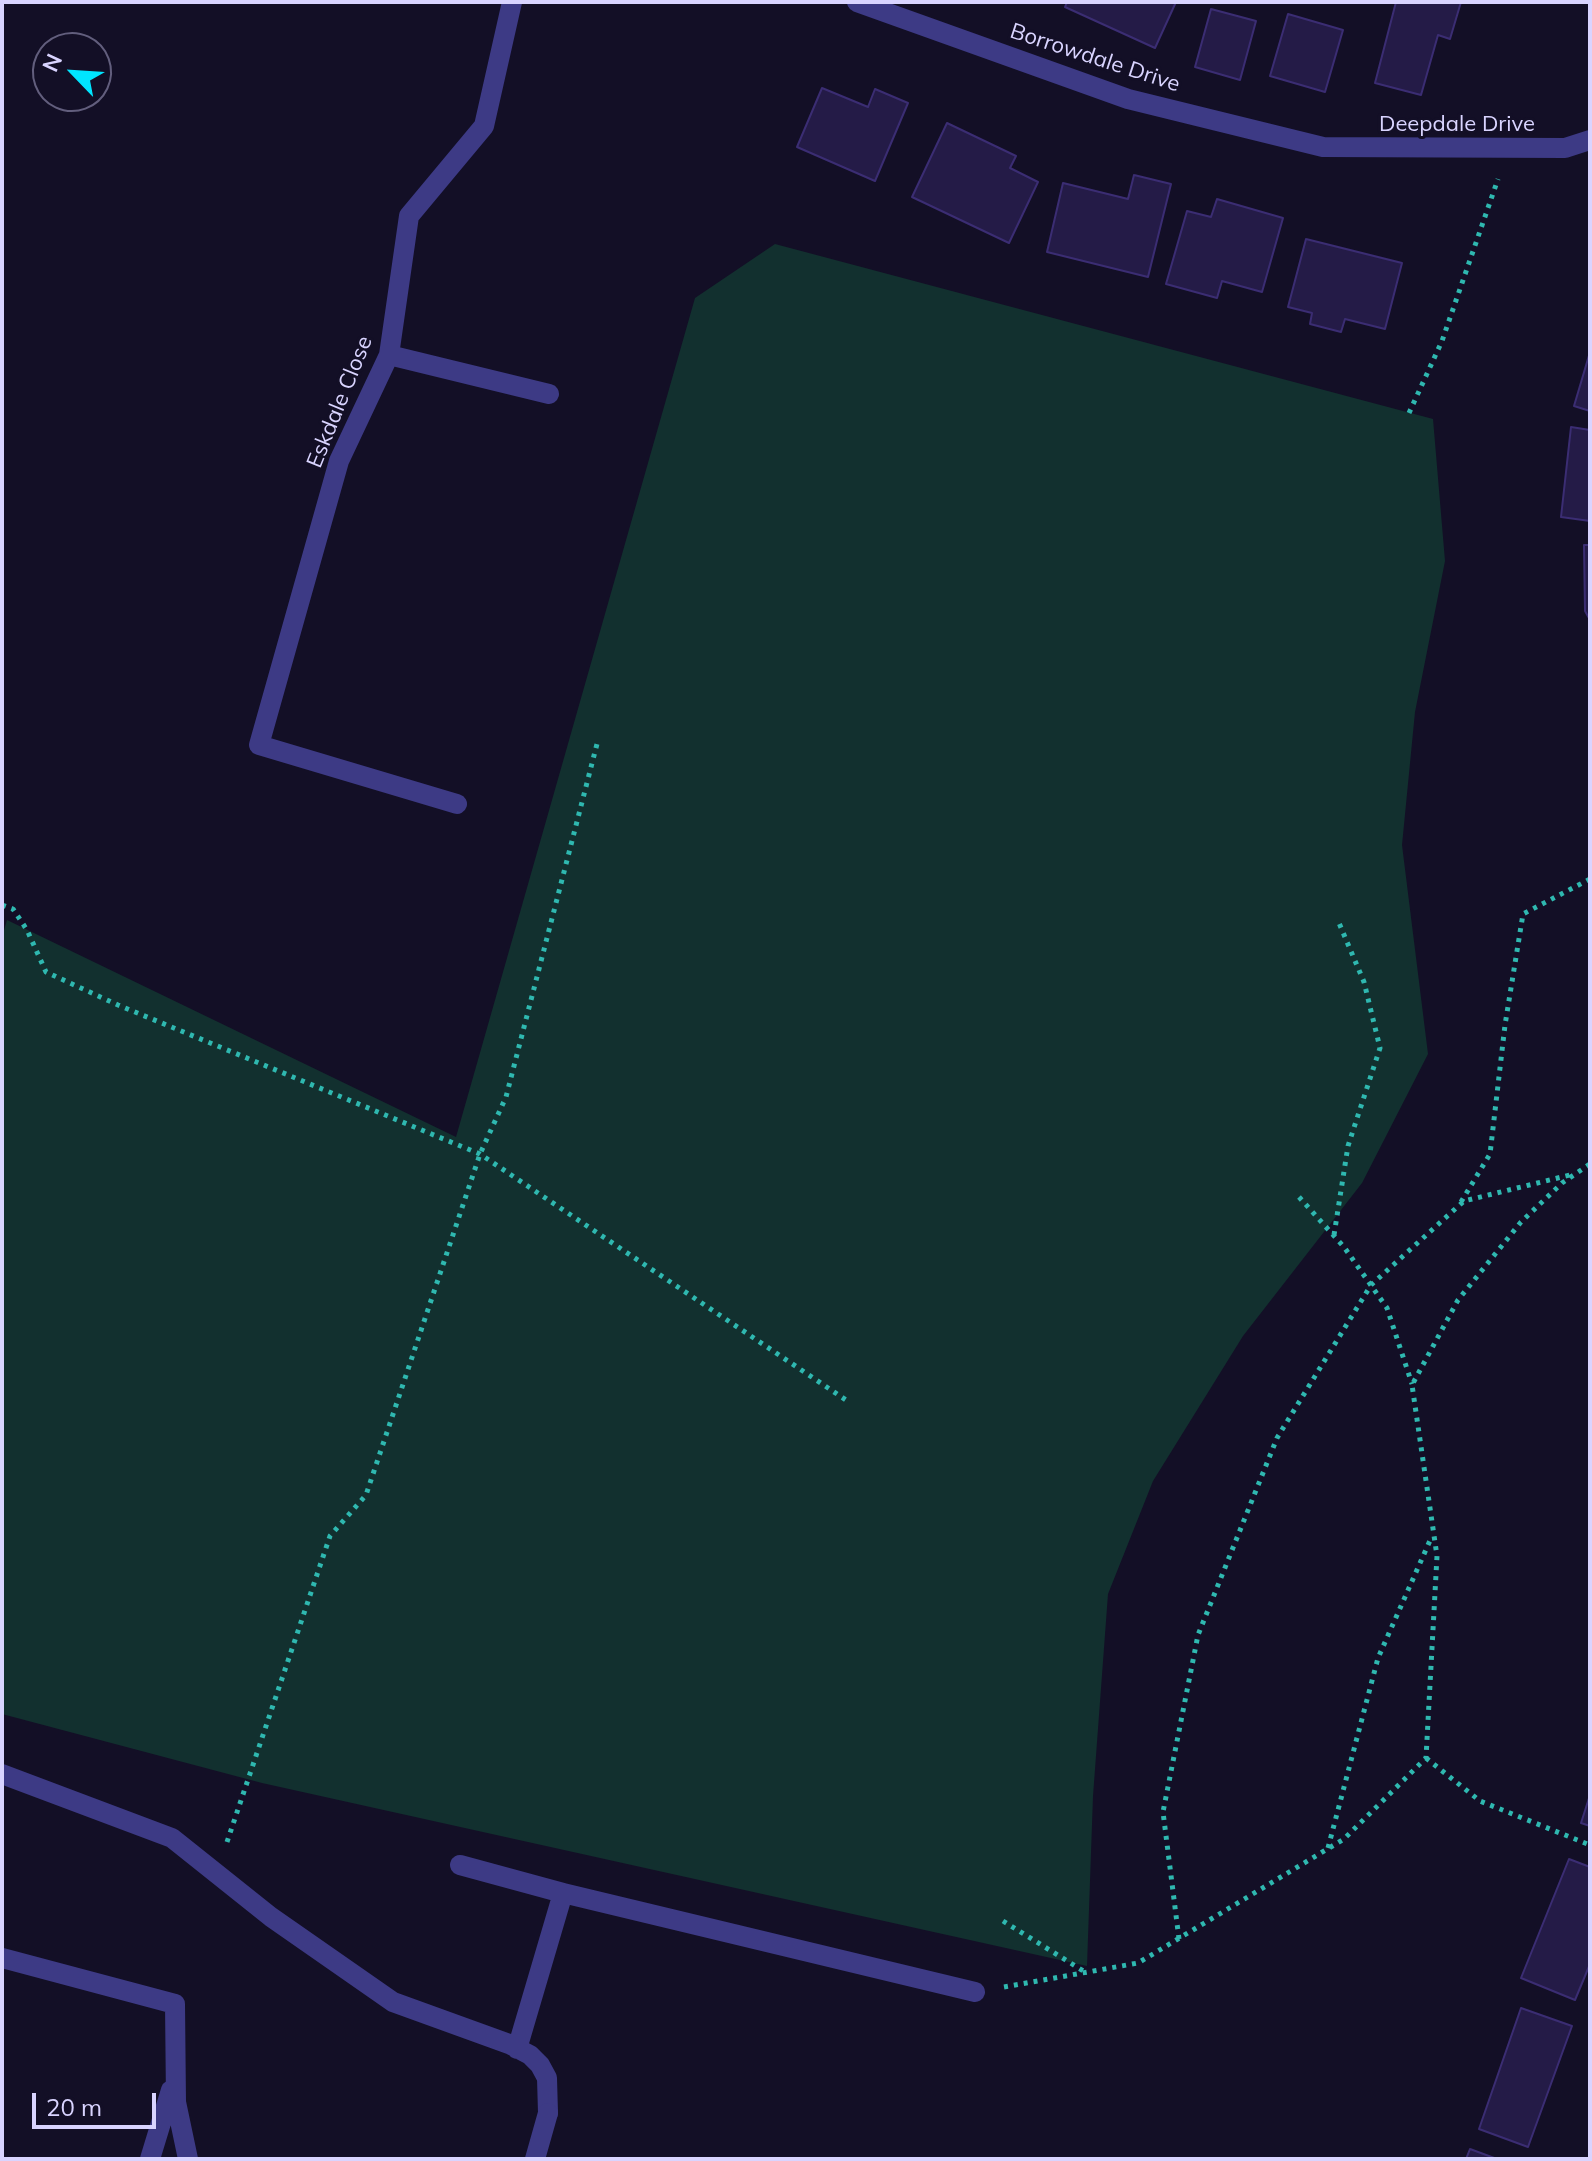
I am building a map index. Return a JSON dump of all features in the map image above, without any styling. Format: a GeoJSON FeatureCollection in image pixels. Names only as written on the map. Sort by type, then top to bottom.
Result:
{"type":"FeatureCollection","features":[{"type":"Feature","properties":{"kind":"street","name":"Eskdale Close"},"geometry":{"type":"LineString","coordinates":[[457,804],[259,745],[339,461],[389,355],[409,216],[484,126],[512,2]]}},
{"type":"Feature","properties":{"kind":"street","name":"Borrowdale Drive"},"geometry":{"type":"LineString","coordinates":[[857,2],[1128,99],[1323,147]]}},
{"type":"Feature","properties":{"kind":"street","name":"Deepdale Drive"},"geometry":{"type":"LineString","coordinates":[[1323,147],[1565,148],[1590,140]]}},
{"type":"Feature","properties":{"kind":"street"},"geometry":{"type":"LineString","coordinates":[[389,355],[549,394]]}},
{"type":"Feature","properties":{"kind":"street"},"geometry":{"type":"LineString","coordinates":[[2,1774],[172,1838],[271,1917],[393,2002],[530,2055],[547,2078],[548,2113],[535,2159]]}},
{"type":"Feature","properties":{"kind":"street"},"geometry":{"type":"LineString","coordinates":[[460,1865],[563,1893],[975,1992]]}},
{"type":"Feature","properties":{"kind":"street"},"geometry":{"type":"LineString","coordinates":[[517,2049],[563,1893]]}},
{"type":"Feature","properties":{"kind":"street"},"geometry":{"type":"LineString","coordinates":[[2,1958],[175,2004],[176,2102],[188,2159]]}},
{"type":"Feature","properties":{"kind":"street"},"geometry":{"type":"LineString","coordinates":[[150,2159],[175,2077]]}},
{"type":"Feature","properties":{"kind":"path"},"geometry":{"type":"LineString","coordinates":[[1409,413],[1442,341],[1472,260],[1498,182],[1503,148]]}},
{"type":"Feature","properties":{"kind":"path"},"geometry":{"type":"LineString","coordinates":[[216,1873],[330,1536],[366,1495],[480,1154],[506,1097],[598,740]]}},
{"type":"Feature","properties":{"kind":"path"},"geometry":{"type":"LineString","coordinates":[[1458,1207],[1490,1154],[1505,1025],[1523,914],[1590,879]]}},
{"type":"Feature","properties":{"kind":"path"},"geometry":{"type":"LineString","coordinates":[[2,905],[13,909],[27,930],[46,972],[480,1154],[846,1400]]}},
{"type":"Feature","properties":{"kind":"path"},"geometry":{"type":"LineString","coordinates":[[1334,1235],[1348,1146],[1380,1048],[1364,982],[1339,923]]}},
{"type":"Feature","properties":{"kind":"path"},"geometry":{"type":"LineString","coordinates":[[1412,1385],[1458,1300],[1521,1222],[1562,1183],[1590,1164]]}},
{"type":"Feature","properties":{"kind":"path"},"geometry":{"type":"LineString","coordinates":[[1179,1939],[1163,1812],[1198,1635],[1277,1438],[1371,1285],[1464,1201],[1575,1174]]}},
{"type":"Feature","properties":{"kind":"path"},"geometry":{"type":"LineString","coordinates":[[975,1992],[1138,1963],[1344,1839],[1426,1758],[1437,1556],[1412,1385],[1387,1308],[1334,1235],[1299,1197]]}},
{"type":"Feature","properties":{"kind":"path"},"geometry":{"type":"LineString","coordinates":[[1328,1849],[1378,1658],[1433,1533]]}},
{"type":"Feature","properties":{"kind":"path"},"geometry":{"type":"LineString","coordinates":[[1426,1758],[1480,1801],[1590,1845]]}},
{"type":"Feature","properties":{"kind":"path"},"geometry":{"type":"LineString","coordinates":[[1003,1921],[1086,1972]]}},
{"type":"Feature","properties":{"kind":"green space"},"geometry":{"type":"Polygon","coordinates":[[[775,244],[1433,419],[1445,561],[1415,712],[1402,845],[1428,1054],[1362,1183],[1243,1336],[1153,1481],[1108,1594],[1093,1796],[1087,1966],[262,1783],[2,1714],[2,937],[7,920],[456,1137],[695,298],[775,244]]]}},
{"type":"Feature","properties":{"kind":"building"},"geometry":{"type":"Polygon","coordinates":[[[1067,2],[1176,2],[1155,48],[1065,7],[1067,2]]]}},
{"type":"Feature","properties":{"kind":"building"},"geometry":{"type":"Polygon","coordinates":[[[1396,2],[1461,2],[1450,39],[1438,35],[1421,95],[1375,83],[1396,2]]]}},
{"type":"Feature","properties":{"kind":"building"},"geometry":{"type":"Polygon","coordinates":[[[1211,9],[1256,21],[1240,80],[1195,67],[1211,9]]]}},
{"type":"Feature","properties":{"kind":"building"},"geometry":{"type":"Polygon","coordinates":[[[1288,14],[1343,30],[1325,92],[1270,76],[1288,14]]]}},
{"type":"Feature","properties":{"kind":"building"},"geometry":{"type":"Polygon","coordinates":[[[822,88],[868,107],[875,89],[908,103],[875,181],[797,147],[822,88]]]}},
{"type":"Feature","properties":{"kind":"building"},"geometry":{"type":"Polygon","coordinates":[[[947,123],[1016,156],[1010,168],[1038,182],[1009,243],[912,197],[947,123]]]}},
{"type":"Feature","properties":{"kind":"building"},"geometry":{"type":"Polygon","coordinates":[[[1134,175],[1171,184],[1148,277],[1047,252],[1063,183],[1128,199],[1134,175]]]}},
{"type":"Feature","properties":{"kind":"building"},"geometry":{"type":"Polygon","coordinates":[[[1217,199],[1283,218],[1262,292],[1222,281],[1217,298],[1166,284],[1187,211],[1211,217],[1217,199]]]}},
{"type":"Feature","properties":{"kind":"building"},"geometry":{"type":"Polygon","coordinates":[[[1306,239],[1402,263],[1385,329],[1345,319],[1341,332],[1310,324],[1312,313],[1288,307],[1306,239]]]}},
{"type":"Feature","properties":{"kind":"building"},"geometry":{"type":"Polygon","coordinates":[[[1590,352],[1590,411],[1574,406],[1590,352]]]}},
{"type":"Feature","properties":{"kind":"building"},"geometry":{"type":"Polygon","coordinates":[[[1571,427],[1590,430],[1590,521],[1561,517],[1571,427]]]}},
{"type":"Feature","properties":{"kind":"building"},"geometry":{"type":"Polygon","coordinates":[[[1584,545],[1590,545],[1590,620],[1585,611],[1584,545]]]}},
{"type":"Feature","properties":{"kind":"building"},"geometry":{"type":"Polygon","coordinates":[[[1590,1795],[1590,1826],[1581,1823],[1590,1795]]]}},
{"type":"Feature","properties":{"kind":"building"},"geometry":{"type":"Polygon","coordinates":[[[1569,1859],[1590,1867],[1590,1964],[1575,2000],[1521,1978],[1569,1859]]]}},
{"type":"Feature","properties":{"kind":"building"},"geometry":{"type":"Polygon","coordinates":[[[1521,2008],[1572,2026],[1528,2147],[1479,2129],[1521,2008]]]}},
{"type":"Feature","properties":{"kind":"building"},"geometry":{"type":"Polygon","coordinates":[[[1470,2149],[1497,2159],[1466,2159],[1470,2149]]]}}]}
